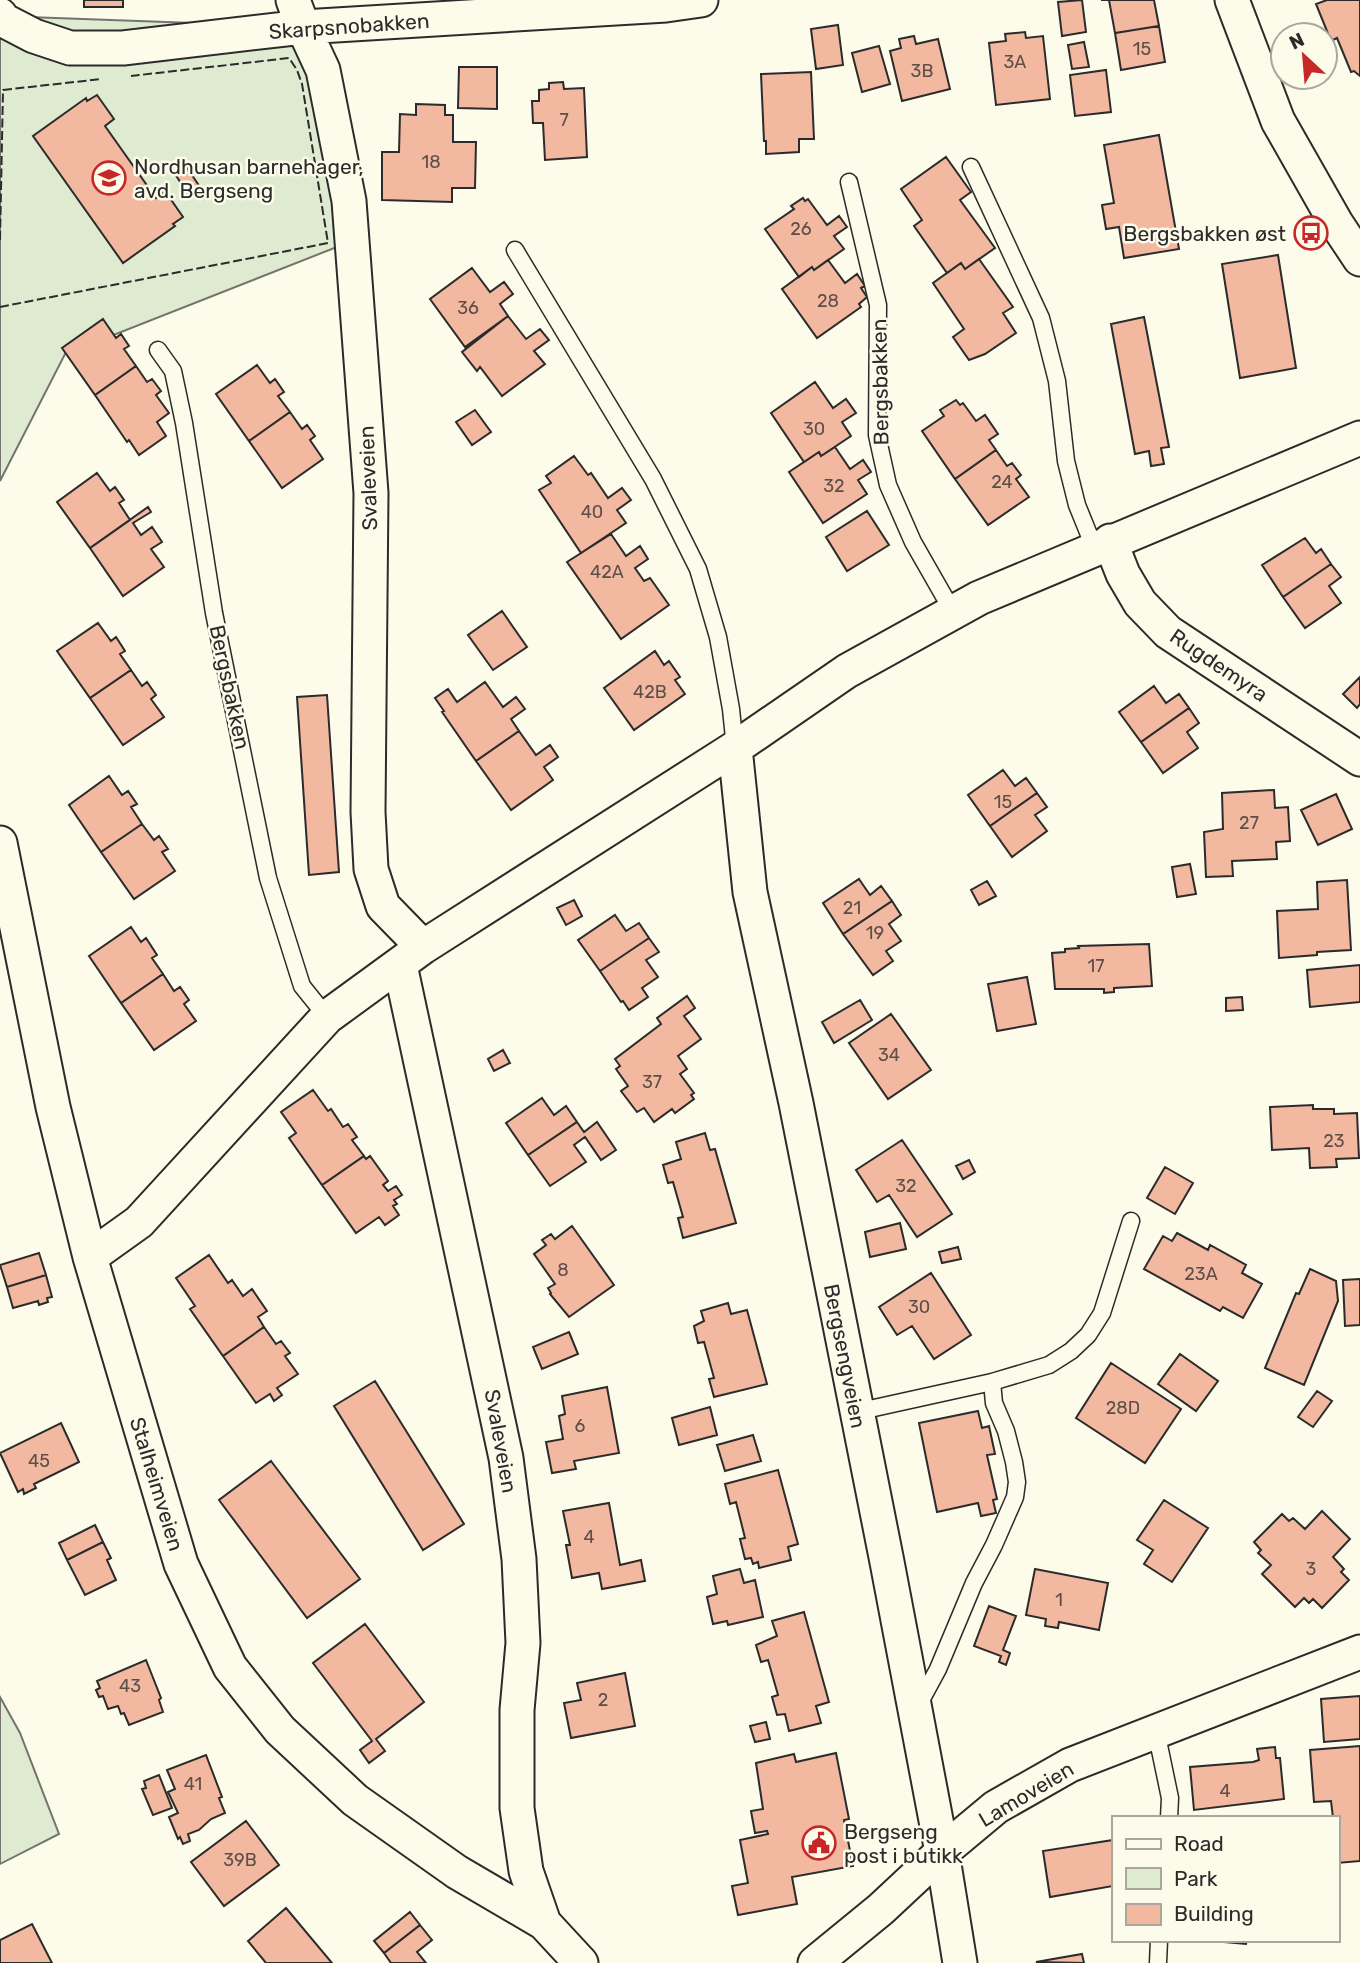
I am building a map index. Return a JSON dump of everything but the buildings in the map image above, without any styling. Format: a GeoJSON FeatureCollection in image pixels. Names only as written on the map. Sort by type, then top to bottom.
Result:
{"type":"FeatureCollection","features":[{"type":"Feature","properties":{"kind":"street","name":"Skarpsnobakken"},"geometry":{"type":"LineString","coordinates":[[1,20],[34,36],[69,48],[124,48],[298,14],[666,5],[701,0]]}},
{"type":"Feature","properties":{"kind":"street"},"geometry":{"type":"LineString","coordinates":[[1232,0],[1278,121],[1336,223],[1360,259]]}},
{"type":"Feature","properties":{"kind":"street","name":"Svaleveien"},"geometry":{"type":"LineString","coordinates":[[298,14],[323,70],[352,229],[371,493],[368,812],[371,869],[383,906],[412,956],[506,1458],[519,1559],[523,1643],[517,1710],[517,1808],[526,1871],[544,1923]]}},
{"type":"Feature","properties":{"kind":"street"},"geometry":{"type":"LineString","coordinates":[[90,1256],[139,1222],[327,1017],[412,956],[735,748],[847,671],[979,598],[1102,544],[1360,438]]}},
{"type":"Feature","properties":{"kind":"street","name":"Rugdemyra"},"geometry":{"type":"LineString","coordinates":[[1102,544],[1124,574],[1140,603],[1168,632],[1360,760]]}},
{"type":"Feature","properties":{"kind":"street","name":"Bergsengveien"},"geometry":{"type":"LineString","coordinates":[[735,748],[750,892],[796,1103],[942,1852],[960,1963]]}},
{"type":"Feature","properties":{"kind":"street","name":"Stalheimveien"},"geometry":{"type":"LineString","coordinates":[[0,843],[53,1107],[90,1256],[181,1564],[230,1668],[279,1730],[355,1800],[457,1872],[544,1923],[581,1963]]}},
{"type":"Feature","properties":{"kind":"street","name":"Lamoveien"},"geometry":{"type":"LineString","coordinates":[[815,1963],[881,1909],[942,1852],[996,1807],[1070,1765],[1360,1652]]}},
{"type":"Feature","properties":{"kind":"lane"},"geometry":{"type":"LineString","coordinates":[[971,167],[1041,318],[1057,381],[1066,461],[1077,505],[1102,544]]}},
{"type":"Feature","properties":{"kind":"lane","name":"Bergsbakken"},"geometry":{"type":"LineString","coordinates":[[849,182],[878,305],[877,435],[888,485],[913,542],[953,612]]}},
{"type":"Feature","properties":{"kind":"lane"},"geometry":{"type":"LineString","coordinates":[[515,250],[653,479],[698,569],[718,637],[735,748]]}},
{"type":"Feature","properties":{"kind":"lane","name":"Bergsbakken"},"geometry":{"type":"LineString","coordinates":[[158,350],[173,371],[214,613],[268,878],[302,986],[327,1017]]}},
{"type":"Feature","properties":{"kind":"lane"},"geometry":{"type":"LineString","coordinates":[[856,1412],[992,1382],[1049,1365],[1071,1351],[1088,1335],[1102,1313],[1131,1221]]}},
{"type":"Feature","properties":{"kind":"lane"},"geometry":{"type":"LineString","coordinates":[[915,1711],[938,1669],[974,1583],[1015,1497],[1017,1482],[1014,1462],[1006,1431],[994,1403],[992,1382]]}},
{"type":"Feature","properties":{"kind":"lane"},"geometry":{"type":"LineString","coordinates":[[1156,1731],[1170,1797],[1169,1816]]}},
{"type":"Feature","properties":{"kind":"lane"},"geometry":{"type":"LineString","coordinates":[[1158,1963],[1160,1942]]}},
{"type":"Feature","properties":{"kind":"green space"},"geometry":{"type":"Polygon","coordinates":[[[0,16],[328,28],[347,243],[65,354],[0,481],[0,16]]]}},
{"type":"Feature","properties":{"kind":"green space"},"geometry":{"type":"Polygon","coordinates":[[[0,1697],[20,1733],[59,1834],[0,1864],[0,1697]]]}},
{"type":"Feature","properties":{"kind":"fence"},"geometry":{"type":"LineString","coordinates":[[0,307],[328,243],[302,84],[289,58],[131,76]]}},
{"type":"Feature","properties":{"kind":"fence"},"geometry":{"type":"LineString","coordinates":[[0,240],[3,90],[101,79]]}},
{"type":"Feature","properties":{"kind":"place","name":"Nordhusan barnehager, avd. Bergseng"},"geometry":{"type":"Point","coordinates":[109,178]}},
{"type":"Feature","properties":{"kind":"place","name":"Bergsbakken øst"},"geometry":{"type":"Point","coordinates":[1311,233]}},
{"type":"Feature","properties":{"kind":"place","name":"Bergseng post i butikk"},"geometry":{"type":"Point","coordinates":[819,1843]}}]}
